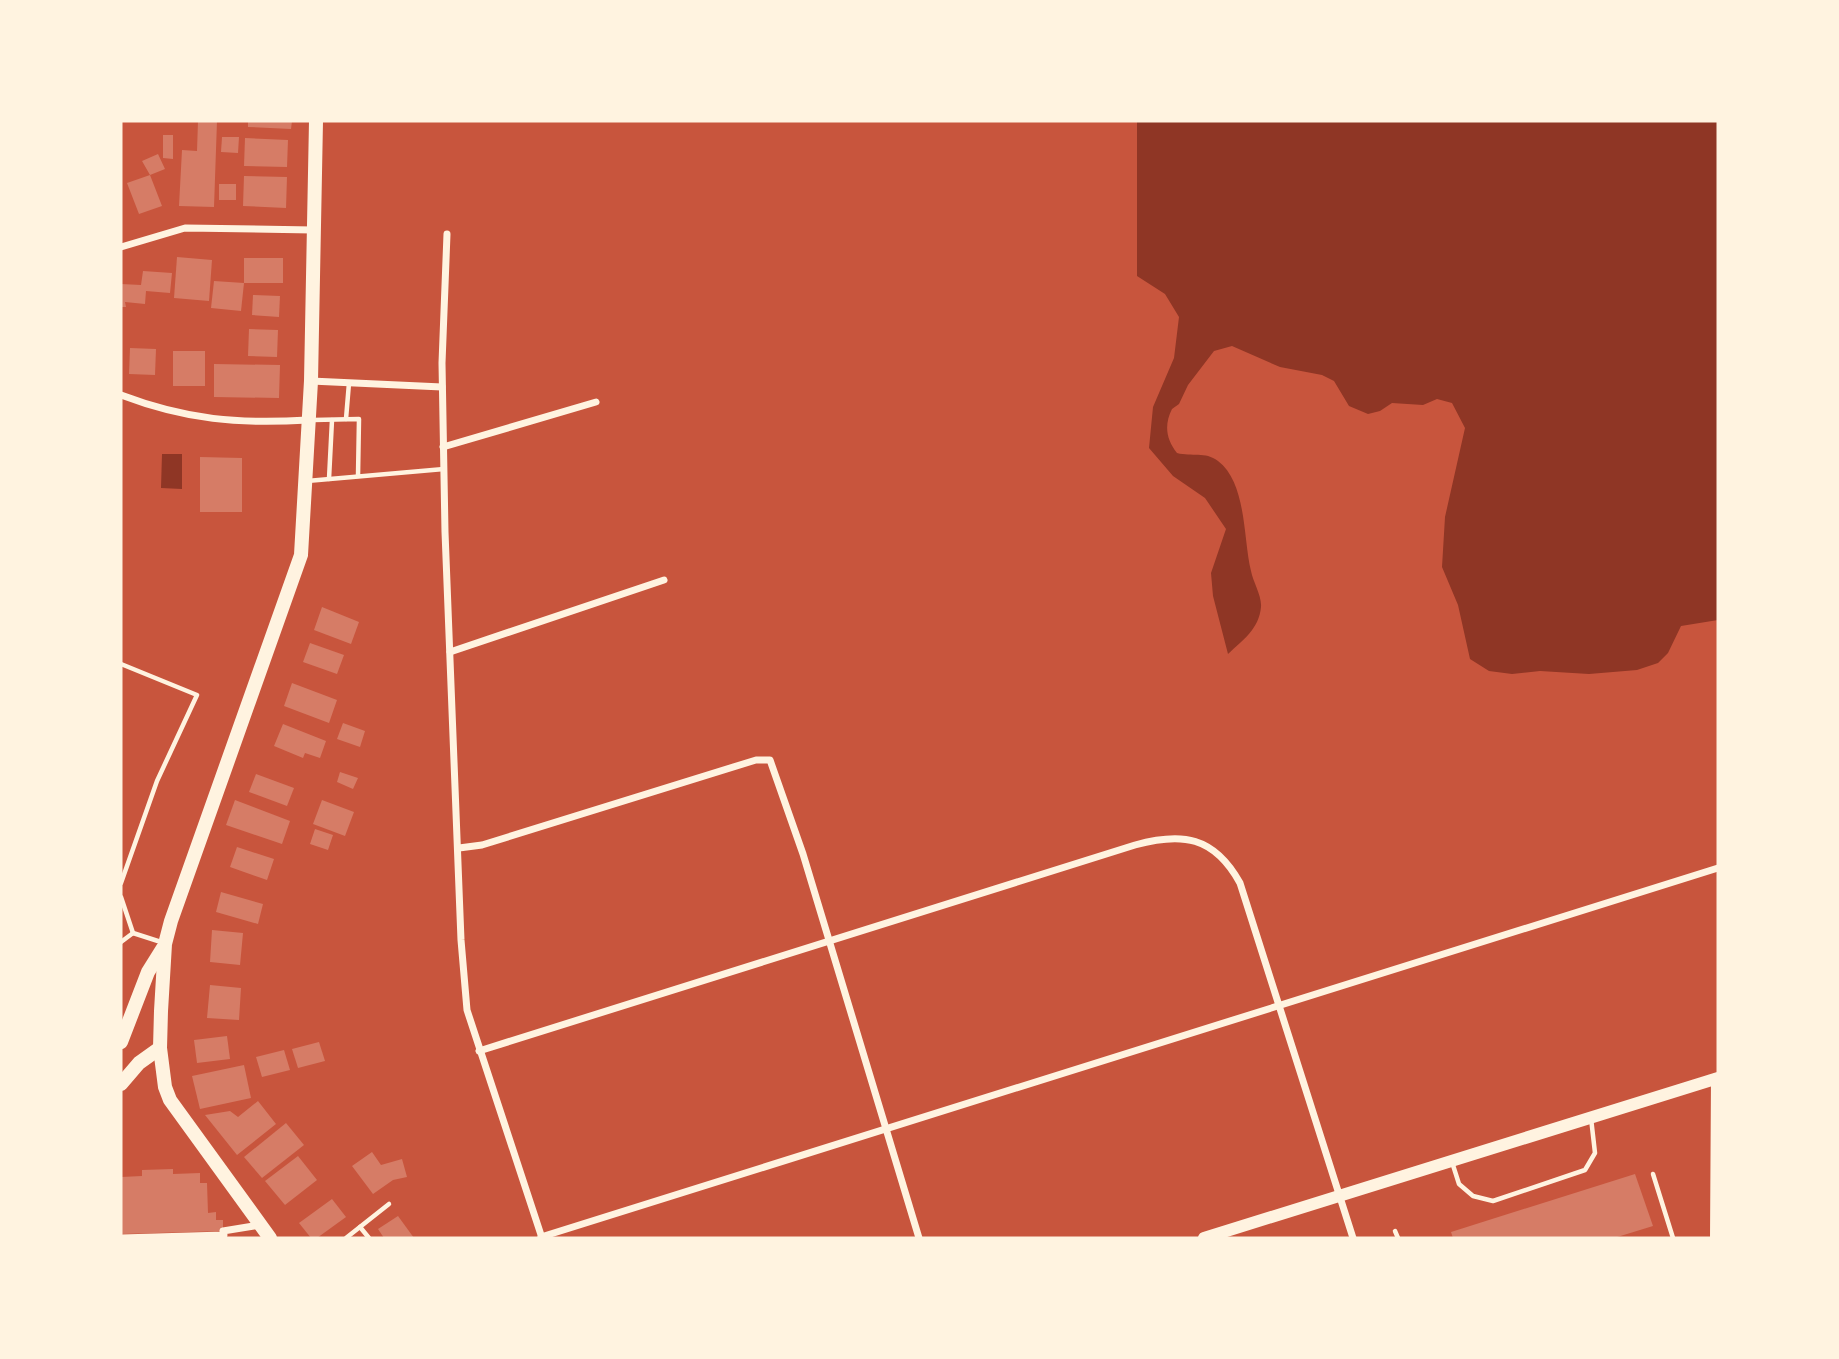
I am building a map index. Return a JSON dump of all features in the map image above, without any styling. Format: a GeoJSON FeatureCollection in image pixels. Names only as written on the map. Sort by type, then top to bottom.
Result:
{"type":"FeatureCollection","features":[{"type":"Feature","properties":{"kind":"main road"},"geometry":{"type":"LineString","coordinates":[[121,1042],[148,972],[165,944],[195,846],[297,572],[306,481],[316,121]]}},
{"type":"Feature","properties":{"kind":"main road"},"geometry":{"type":"LineString","coordinates":[[165,944],[160,1048],[163,1079],[170,1100],[270,1238]]}},
{"type":"Feature","properties":{"kind":"main road"},"geometry":{"type":"LineString","coordinates":[[121,1084],[138,1063],[160,1048]]}},
{"type":"Feature","properties":{"kind":"main road"},"geometry":{"type":"LineString","coordinates":[[1204,1238],[1717,1078]]}},
{"type":"Feature","properties":{"kind":"street"},"geometry":{"type":"LineString","coordinates":[[121,247],[185,228],[313,230]]}},
{"type":"Feature","properties":{"kind":"street"},"geometry":{"type":"LineString","coordinates":[[447,234],[442,387],[443,447],[461,940],[467,1010],[541,1238],[1718,868]]}},
{"type":"Feature","properties":{"kind":"street"},"geometry":{"type":"LineString","coordinates":[[310,381],[442,387]]}},
{"type":"Feature","properties":{"kind":"street"},"geometry":{"type":"LineString","coordinates":[[121,396],[172,414],[212,420],[308,420]]}},
{"type":"Feature","properties":{"kind":"street"},"geometry":{"type":"LineString","coordinates":[[443,447],[596,402]]}},
{"type":"Feature","properties":{"kind":"street"},"geometry":{"type":"LineString","coordinates":[[450,652],[664,580]]}},
{"type":"Feature","properties":{"kind":"street"},"geometry":{"type":"LineString","coordinates":[[459,848],[482,845],[756,760],[770,760],[803,854],[919,1238]]}},
{"type":"Feature","properties":{"kind":"street"},"geometry":{"type":"LineString","coordinates":[[479,1051],[827,940],[1164,837],[1180,836],[1206,847],[1231,866],[1240,883],[1353,1238]]}},
{"type":"Feature","properties":{"kind":"street"},"geometry":{"type":"LineString","coordinates":[[1715,1238],[1717,1078]]}},
{"type":"Feature","properties":{"kind":"street"},"geometry":{"type":"LineString","coordinates":[[121,1238],[223,1235],[223,1231],[260,1225]]}},
{"type":"Feature","properties":{"kind":"lane"},"geometry":{"type":"LineString","coordinates":[[346,419],[349,383]]}},
{"type":"Feature","properties":{"kind":"lane"},"geometry":{"type":"LineString","coordinates":[[308,420],[359,419],[358,476]]}},
{"type":"Feature","properties":{"kind":"lane"},"geometry":{"type":"LineString","coordinates":[[329,479],[332,420]]}},
{"type":"Feature","properties":{"kind":"lane"},"geometry":{"type":"LineString","coordinates":[[306,481],[444,469]]}},
{"type":"Feature","properties":{"kind":"lane"},"geometry":{"type":"LineString","coordinates":[[121,664],[197,695],[157,780],[123,870],[121,883]]}},
{"type":"Feature","properties":{"kind":"lane"},"geometry":{"type":"LineString","coordinates":[[121,897],[133,933]]}},
{"type":"Feature","properties":{"kind":"lane"},"geometry":{"type":"LineString","coordinates":[[133,933],[165,944]]}},
{"type":"Feature","properties":{"kind":"lane"},"geometry":{"type":"LineString","coordinates":[[121,942],[133,933]]}},
{"type":"Feature","properties":{"kind":"lane"},"geometry":{"type":"LineString","coordinates":[[1451,1161],[1459,1184],[1473,1196],[1493,1201],[1586,1170],[1595,1153],[1591,1117]]}},
{"type":"Feature","properties":{"kind":"lane"},"geometry":{"type":"LineString","coordinates":[[1653,1174],[1673,1238]]}},
{"type":"Feature","properties":{"kind":"lane"},"geometry":{"type":"LineString","coordinates":[[346,1238],[389,1204]]}},
{"type":"Feature","properties":{"kind":"lane"},"geometry":{"type":"LineString","coordinates":[[360,1227],[369,1238]]}},
{"type":"Feature","properties":{"kind":"lane"},"geometry":{"type":"LineString","coordinates":[[1395,1231],[1398,1238]]}},
{"type":"Feature","properties":{"kind":"shaded area"},"geometry":{"type":"Polygon","coordinates":[[[1137,121],[1718,121],[1718,620],[1681,626],[1668,653],[1658,663],[1637,670],[1589,674],[1540,671],[1512,674],[1489,671],[1470,659],[1458,605],[1442,567],[1445,517],[1465,428],[1452,403],[1437,399],[1423,405],[1392,403],[1380,411],[1368,414],[1349,406],[1334,381],[1322,375],[1280,367],[1232,346],[1214,351],[1188,385],[1179,404],[1172,409],[1167,426],[1168,437],[1177,453],[1203,455],[1218,461],[1234,483],[1239,497],[1248,558],[1261,607],[1254,628],[1228,654],[1213,596],[1211,573],[1226,529],[1205,498],[1173,476],[1149,448],[1153,407],[1174,358],[1179,317],[1165,294],[1137,276],[1137,121]]]}},
{"type":"Feature","properties":{"kind":"shaded area"},"geometry":{"type":"Polygon","coordinates":[[[162,454],[182,454],[182,489],[161,488],[162,454]]]}},
{"type":"Feature","properties":{"kind":"building"},"geometry":{"type":"Polygon","coordinates":[[[198,121],[217,121],[214,207],[179,206],[182,150],[197,151],[198,121]]]}},
{"type":"Feature","properties":{"kind":"building"},"geometry":{"type":"Polygon","coordinates":[[[248,121],[292,121],[291,129],[248,127],[248,121]]]}},
{"type":"Feature","properties":{"kind":"building"},"geometry":{"type":"Polygon","coordinates":[[[163,135],[173,135],[173,159],[163,158],[163,135]]]}},
{"type":"Feature","properties":{"kind":"building"},"geometry":{"type":"Polygon","coordinates":[[[222,137],[239,137],[238,153],[221,152],[222,137]]]}},
{"type":"Feature","properties":{"kind":"building"},"geometry":{"type":"Polygon","coordinates":[[[245,138],[288,140],[287,167],[244,166],[245,138]]]}},
{"type":"Feature","properties":{"kind":"building"},"geometry":{"type":"Polygon","coordinates":[[[158,154],[165,169],[150,175],[142,161],[158,154]]]}},
{"type":"Feature","properties":{"kind":"building"},"geometry":{"type":"Polygon","coordinates":[[[150,175],[162,206],[139,214],[127,183],[150,175]]]}},
{"type":"Feature","properties":{"kind":"building"},"geometry":{"type":"Polygon","coordinates":[[[244,176],[287,177],[286,208],[243,206],[244,176]]]}},
{"type":"Feature","properties":{"kind":"building"},"geometry":{"type":"Polygon","coordinates":[[[219,184],[236,184],[236,200],[219,200],[219,184]]]}},
{"type":"Feature","properties":{"kind":"building"},"geometry":{"type":"Polygon","coordinates":[[[177,257],[212,260],[209,301],[174,298],[177,257]]]}},
{"type":"Feature","properties":{"kind":"building"},"geometry":{"type":"Polygon","coordinates":[[[244,258],[283,258],[283,283],[244,283],[244,258]]]}},
{"type":"Feature","properties":{"kind":"building"},"geometry":{"type":"Polygon","coordinates":[[[143,271],[172,273],[170,293],[146,291],[145,304],[125,302],[126,307],[121,307],[121,284],[141,285],[143,271]]]}},
{"type":"Feature","properties":{"kind":"building"},"geometry":{"type":"Polygon","coordinates":[[[214,281],[244,283],[241,311],[211,308],[214,281]]]}},
{"type":"Feature","properties":{"kind":"building"},"geometry":{"type":"Polygon","coordinates":[[[253,295],[280,296],[279,317],[252,315],[253,295]]]}},
{"type":"Feature","properties":{"kind":"building"},"geometry":{"type":"Polygon","coordinates":[[[249,329],[278,330],[277,357],[248,356],[249,329]]]}},
{"type":"Feature","properties":{"kind":"building"},"geometry":{"type":"Polygon","coordinates":[[[130,348],[156,349],[155,375],[129,374],[130,348]]]}},
{"type":"Feature","properties":{"kind":"building"},"geometry":{"type":"Polygon","coordinates":[[[173,351],[205,351],[205,386],[173,386],[173,351]]]}},
{"type":"Feature","properties":{"kind":"building"},"geometry":{"type":"Polygon","coordinates":[[[214,364],[280,365],[279,398],[214,397],[214,364]]]}},
{"type":"Feature","properties":{"kind":"building"},"geometry":{"type":"Polygon","coordinates":[[[200,457],[242,458],[242,512],[200,512],[200,457]]]}},
{"type":"Feature","properties":{"kind":"building"},"geometry":{"type":"Polygon","coordinates":[[[322,607],[359,622],[351,644],[314,630],[322,607]]]}},
{"type":"Feature","properties":{"kind":"building"},"geometry":{"type":"Polygon","coordinates":[[[310,643],[344,655],[337,674],[303,662],[310,643]]]}},
{"type":"Feature","properties":{"kind":"building"},"geometry":{"type":"Polygon","coordinates":[[[292,683],[337,700],[329,723],[284,706],[292,683]]]}},
{"type":"Feature","properties":{"kind":"building"},"geometry":{"type":"Polygon","coordinates":[[[343,723],[365,731],[360,747],[337,739],[343,723]]]}},
{"type":"Feature","properties":{"kind":"building"},"geometry":{"type":"Polygon","coordinates":[[[283,724],[326,741],[320,758],[305,753],[303,758],[274,746],[283,724]]]}},
{"type":"Feature","properties":{"kind":"building"},"geometry":{"type":"Polygon","coordinates":[[[340,772],[358,778],[353,789],[337,782],[340,772]]]}},
{"type":"Feature","properties":{"kind":"building"},"geometry":{"type":"Polygon","coordinates":[[[256,774],[294,788],[287,806],[249,792],[256,774]]]}},
{"type":"Feature","properties":{"kind":"building"},"geometry":{"type":"Polygon","coordinates":[[[235,800],[290,821],[282,844],[226,825],[235,800]]]}},
{"type":"Feature","properties":{"kind":"building"},"geometry":{"type":"Polygon","coordinates":[[[322,800],[354,812],[345,836],[313,824],[322,800]]]}},
{"type":"Feature","properties":{"kind":"building"},"geometry":{"type":"Polygon","coordinates":[[[315,829],[333,835],[328,850],[310,844],[315,829]]]}},
{"type":"Feature","properties":{"kind":"building"},"geometry":{"type":"Polygon","coordinates":[[[237,847],[274,859],[267,880],[230,867],[237,847]]]}},
{"type":"Feature","properties":{"kind":"building"},"geometry":{"type":"Polygon","coordinates":[[[221,892],[263,904],[258,924],[216,912],[221,892]]]}},
{"type":"Feature","properties":{"kind":"building"},"geometry":{"type":"Polygon","coordinates":[[[212,930],[243,933],[240,965],[210,962],[212,930]]]}},
{"type":"Feature","properties":{"kind":"building"},"geometry":{"type":"Polygon","coordinates":[[[210,985],[241,988],[239,1020],[207,1018],[210,985]]]}},
{"type":"Feature","properties":{"kind":"building"},"geometry":{"type":"Polygon","coordinates":[[[227,1036],[230,1059],[197,1063],[194,1040],[227,1036]]]}},
{"type":"Feature","properties":{"kind":"building"},"geometry":{"type":"Polygon","coordinates":[[[319,1042],[325,1061],[298,1068],[292,1049],[319,1042]]]}},
{"type":"Feature","properties":{"kind":"building"},"geometry":{"type":"Polygon","coordinates":[[[284,1050],[290,1070],[262,1077],[256,1057],[284,1050]]]}},
{"type":"Feature","properties":{"kind":"building"},"geometry":{"type":"Polygon","coordinates":[[[244,1065],[251,1098],[200,1109],[192,1076],[244,1065]]]}},
{"type":"Feature","properties":{"kind":"building"},"geometry":{"type":"Polygon","coordinates":[[[258,1101],[276,1124],[237,1155],[205,1115],[230,1111],[238,1117],[258,1101]]]}},
{"type":"Feature","properties":{"kind":"building"},"geometry":{"type":"Polygon","coordinates":[[[286,1123],[304,1145],[262,1178],[244,1157],[286,1123]]]}},
{"type":"Feature","properties":{"kind":"building"},"geometry":{"type":"Polygon","coordinates":[[[372,1152],[381,1165],[402,1159],[407,1177],[393,1180],[373,1194],[352,1166],[372,1152]]]}},
{"type":"Feature","properties":{"kind":"building"},"geometry":{"type":"Polygon","coordinates":[[[298,1156],[317,1180],[285,1205],[265,1181],[298,1156]]]}},
{"type":"Feature","properties":{"kind":"building"},"geometry":{"type":"Polygon","coordinates":[[[173,1169],[173,1174],[200,1173],[200,1183],[207,1183],[208,1213],[216,1212],[216,1220],[223,1220],[223,1231],[121,1234],[121,1177],[142,1176],[142,1170],[173,1169]]]}},
{"type":"Feature","properties":{"kind":"building"},"geometry":{"type":"Polygon","coordinates":[[[1635,1174],[1653,1226],[1614,1238],[1453,1238],[1451,1232],[1635,1174]]]}},
{"type":"Feature","properties":{"kind":"building"},"geometry":{"type":"Polygon","coordinates":[[[332,1199],[346,1217],[317,1238],[311,1238],[299,1223],[332,1199]]]}},
{"type":"Feature","properties":{"kind":"building"},"geometry":{"type":"Polygon","coordinates":[[[398,1216],[414,1238],[384,1238],[378,1229],[398,1216]]]}}]}
